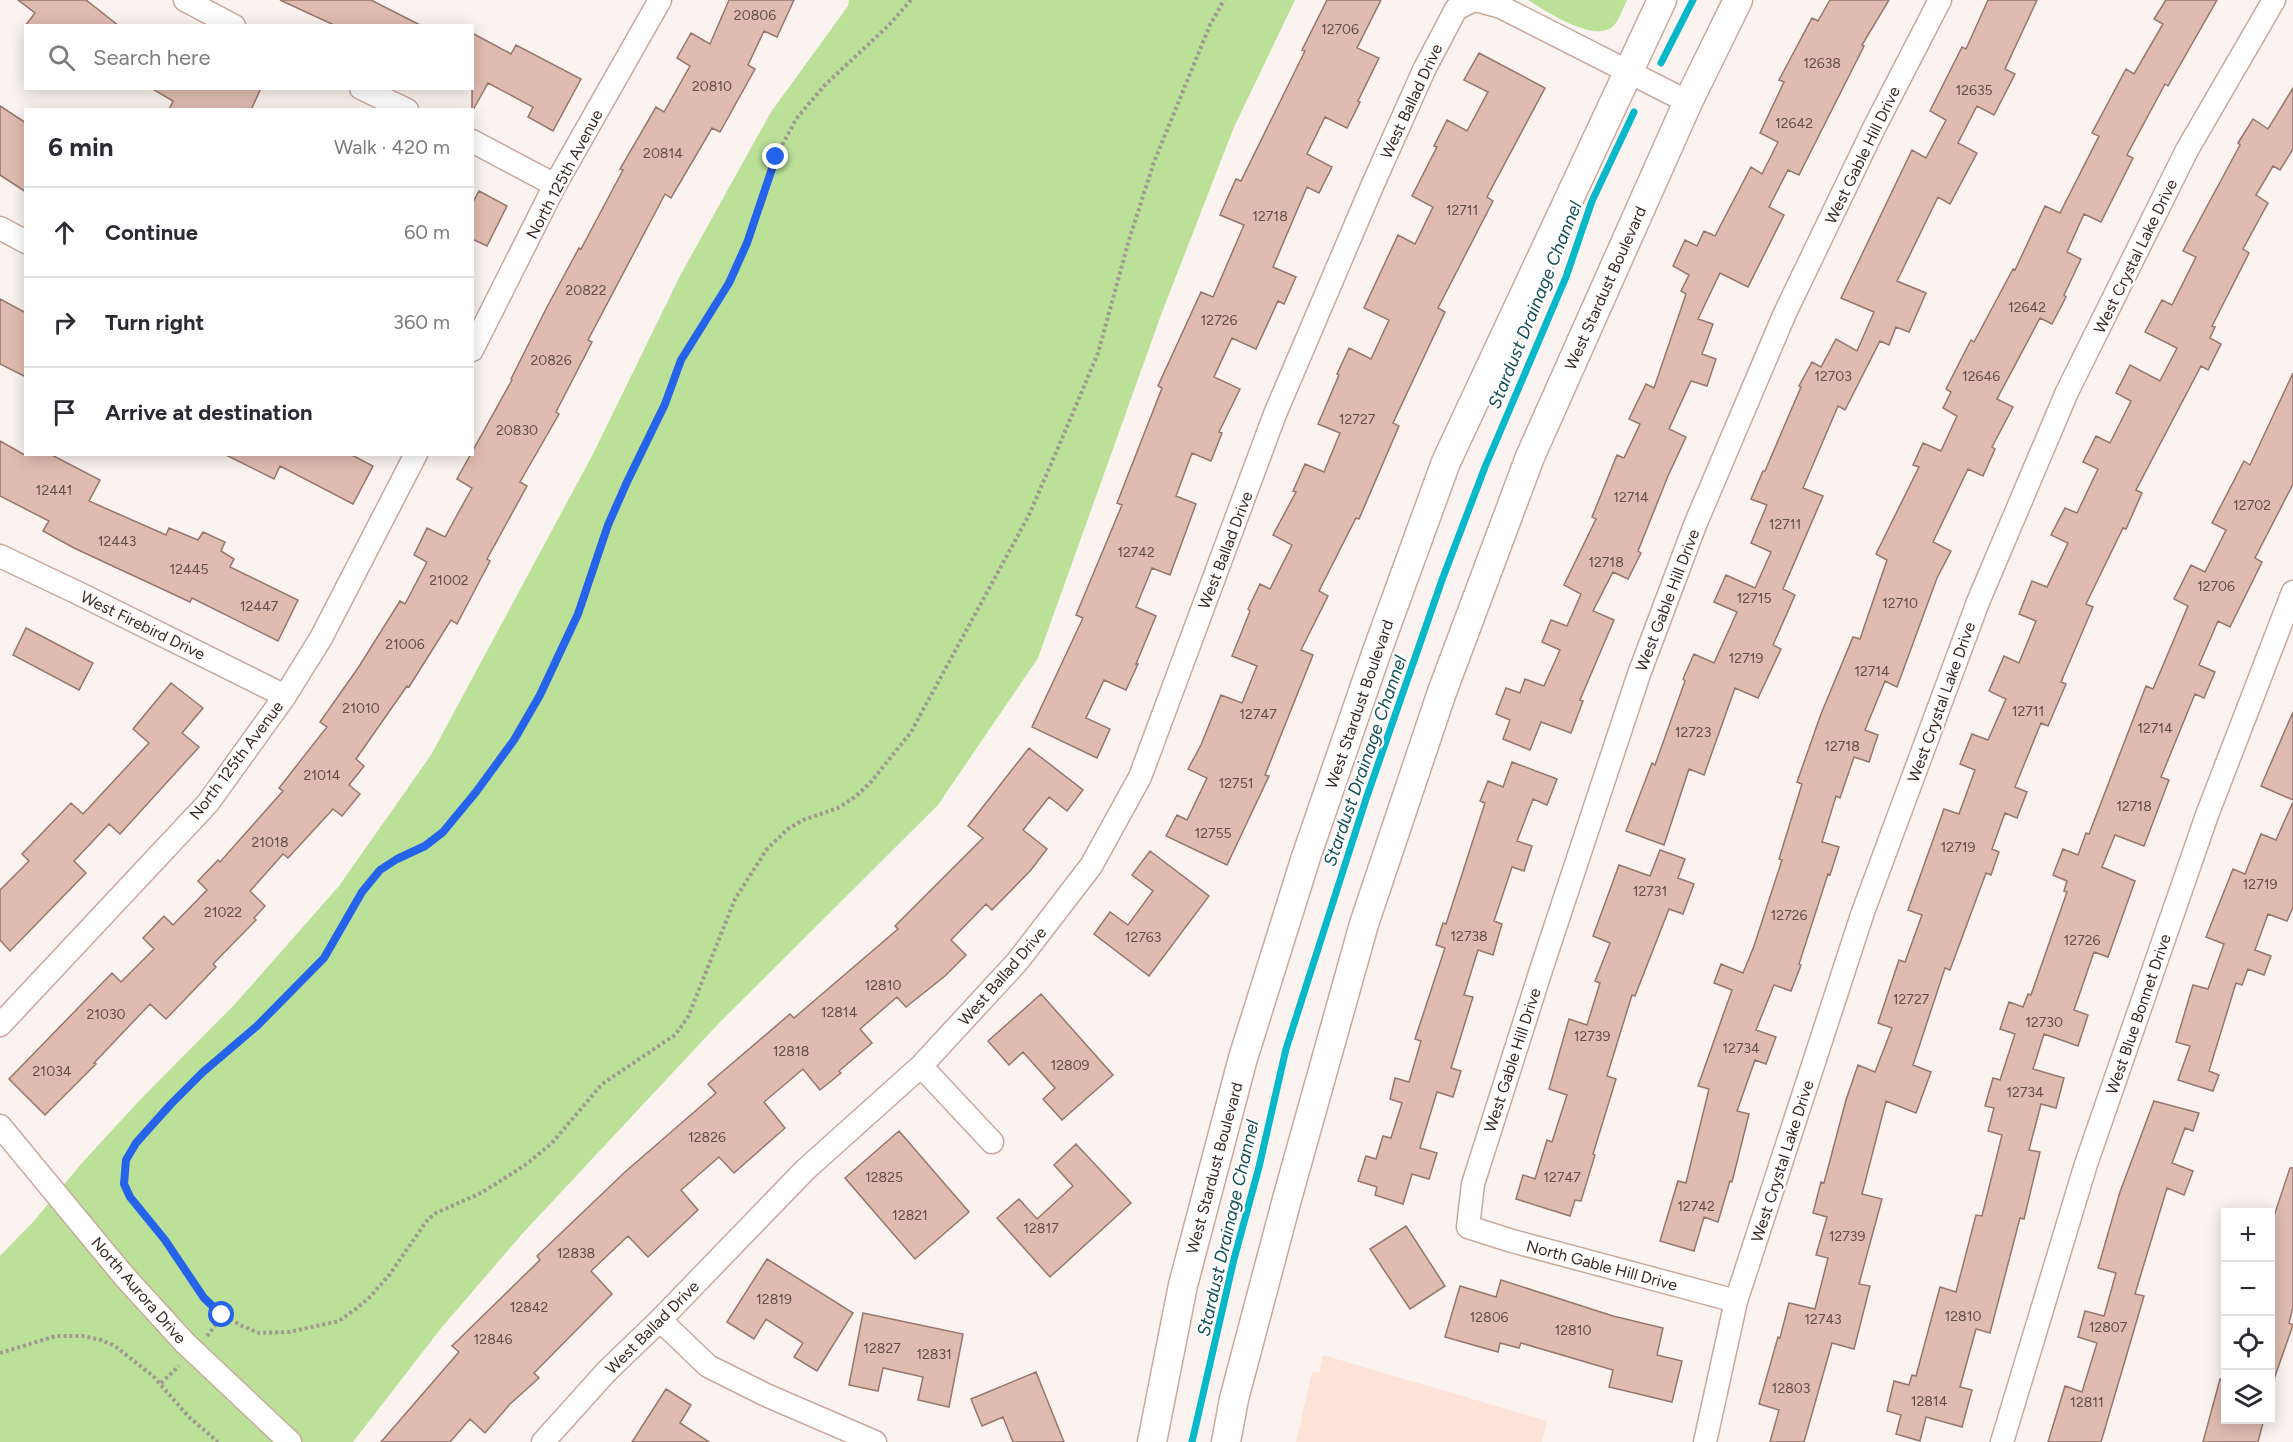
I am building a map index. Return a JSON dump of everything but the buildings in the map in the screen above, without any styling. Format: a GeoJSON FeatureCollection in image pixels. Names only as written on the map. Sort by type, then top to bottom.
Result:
{"type":"FeatureCollection","features":[{"type":"Feature","properties":{"kind":"street"},"geometry":{"type":"LineString","coordinates":[[184,0],[230,24]]}},
{"type":"Feature","properties":{"kind":"street","name":"North 125th Avenue"},"geometry":{"type":"LineString","coordinates":[[474,346],[555,185],[660,0]]}},
{"type":"Feature","properties":{"kind":"street","name":"West Ballad Drive"},"geometry":{"type":"LineString","coordinates":[[543,1442],[607,1371],[660,1320],[805,1170],[921,1066],[1017,962],[1084,874],[1140,777],[1275,414],[1373,184],[1424,70],[1456,9],[1474,0],[1501,7],[1688,102]]}},
{"type":"Feature","properties":{"kind":"street","name":"West Stardust Boulevard"},"geometry":{"type":"LineString","coordinates":[[1152,1442],[1183,1285],[1244,1058],[1306,857],[1376,654],[1446,462],[1662,0]]}},
{"type":"Feature","properties":{"kind":"street","name":"West Stardust Boulevard"},"geometry":{"type":"LineString","coordinates":[[1226,1442],[1234,1398],[1361,936],[1442,692],[1530,458],[1688,102],[1738,0]]}},
{"type":"Feature","properties":{"kind":"street","name":"West Gable Hill Drive"},"geometry":{"type":"LineString","coordinates":[[1468,1227],[1473,1184],[1541,970],[1639,674],[1695,525],[1785,313],[1874,128],[1940,0]]}},
{"type":"Feature","properties":{"kind":"street","name":"West Crystal Lake Drive"},"geometry":{"type":"LineString","coordinates":[[1705,1442],[1736,1301],[1863,912],[1978,602],[2073,382],[2187,150],[2274,0]]}},
{"type":"Feature","properties":{"kind":"street"},"geometry":{"type":"LineString","coordinates":[[365,90],[403,108]]}},
{"type":"Feature","properties":{"kind":"street"},"geometry":{"type":"LineString","coordinates":[[474,142],[555,185]]}},
{"type":"Feature","properties":{"kind":"street"},"geometry":{"type":"LineString","coordinates":[[0,228],[24,241]]}},
{"type":"Feature","properties":{"kind":"street","name":"North 125th Avenue"},"geometry":{"type":"LineString","coordinates":[[0,1025],[208,803],[285,696],[321,638],[415,456]]}},
{"type":"Feature","properties":{"kind":"street","name":"West Firebird Drive"},"geometry":{"type":"LineString","coordinates":[[0,556],[285,696]]}},
{"type":"Feature","properties":{"kind":"street","name":"West Blue Bonnet Drive"},"geometry":{"type":"LineString","coordinates":[[2002,1442],[2098,1131],[2207,815],[2293,592]]}},
{"type":"Feature","properties":{"kind":"street"},"geometry":{"type":"LineString","coordinates":[[921,1066],[992,1142]]}},
{"type":"Feature","properties":{"kind":"street","name":"North Aurora Drive"},"geometry":{"type":"LineString","coordinates":[[0,1126],[124,1276],[189,1347],[290,1442]]}},
{"type":"Feature","properties":{"kind":"street","name":"North Gable Hill Drive"},"geometry":{"type":"LineString","coordinates":[[1468,1227],[1736,1301]]}},
{"type":"Feature","properties":{"kind":"street"},"geometry":{"type":"LineString","coordinates":[[660,1320],[708,1366],[766,1395],[875,1442]]}},
{"type":"Feature","properties":{"kind":"path"},"geometry":{"type":"LineString","coordinates":[[911,0],[889,26],[824,86],[796,119],[776,157],[747,243],[729,283],[681,360],[665,404],[608,525],[578,614],[540,695],[498,763],[435,840],[388,864],[371,881],[352,908],[324,958],[257,1026],[203,1072],[170,1105],[136,1143],[126,1160],[124,1184],[138,1208],[165,1240],[204,1298],[222,1315],[242,1326],[259,1333],[289,1332],[339,1321],[357,1308],[390,1274],[428,1219],[494,1186],[524,1166],[552,1143],[602,1084],[675,1035],[688,1017],[735,899],[767,849],[788,829],[803,820],[838,808],[855,797],[871,782],[911,732],[1029,515],[1064,434],[1098,353],[1129,240],[1154,162],[1210,25],[1224,0]]}},
{"type":"Feature","properties":{"kind":"path"},"geometry":{"type":"LineString","coordinates":[[0,1353],[56,1336],[83,1336],[101,1340],[115,1346],[153,1376],[189,1417],[218,1442]]}},
{"type":"Feature","properties":{"kind":"shaded area"},"geometry":{"type":"Polygon","coordinates":[[[1323,1355],[1547,1421],[1542,1442],[1296,1442],[1312,1372],[1319,1373],[1323,1355]]]}},
{"type":"Feature","properties":{"kind":"green space"},"geometry":{"type":"Polygon","coordinates":[[[849,0],[1295,0],[1234,127],[1161,315],[1038,658],[938,805],[720,1022],[522,1234],[442,1327],[353,1442],[0,1442],[0,1256],[34,1221],[81,1164],[138,1102],[235,1004],[339,886],[431,755],[593,454],[681,274],[771,112],[848,6],[849,0]]]}},
{"type":"Feature","properties":{"kind":"green space"},"geometry":{"type":"Polygon","coordinates":[[[1528,0],[1627,0],[1616,23],[1611,28],[1592,31],[1568,23],[1528,0]]]}},
{"type":"Feature","properties":{"kind":"waterway","name":"Stardust Drainage Channel"},"geometry":{"type":"LineString","coordinates":[[1661,63],[1693,0]]}},
{"type":"Feature","properties":{"kind":"waterway","name":"Stardust Drainage Channel"},"geometry":{"type":"LineString","coordinates":[[1192,1442],[1286,1049],[1366,799],[1442,580],[1485,467],[1566,277],[1592,201],[1634,112]]}},
{"type":"Feature","properties":{"kind":"route"},"geometry":{"type":"LineString","coordinates":[[222,1315],[204,1298],[187,1276],[165,1240],[130,1197],[124,1184],[126,1160],[136,1143],[170,1105],[203,1072],[257,1026],[324,958],[362,892],[380,870],[435,840],[443,832],[514,740],[540,695],[578,614],[608,525],[665,404],[681,360],[729,283],[747,243],[776,157]]}}]}
